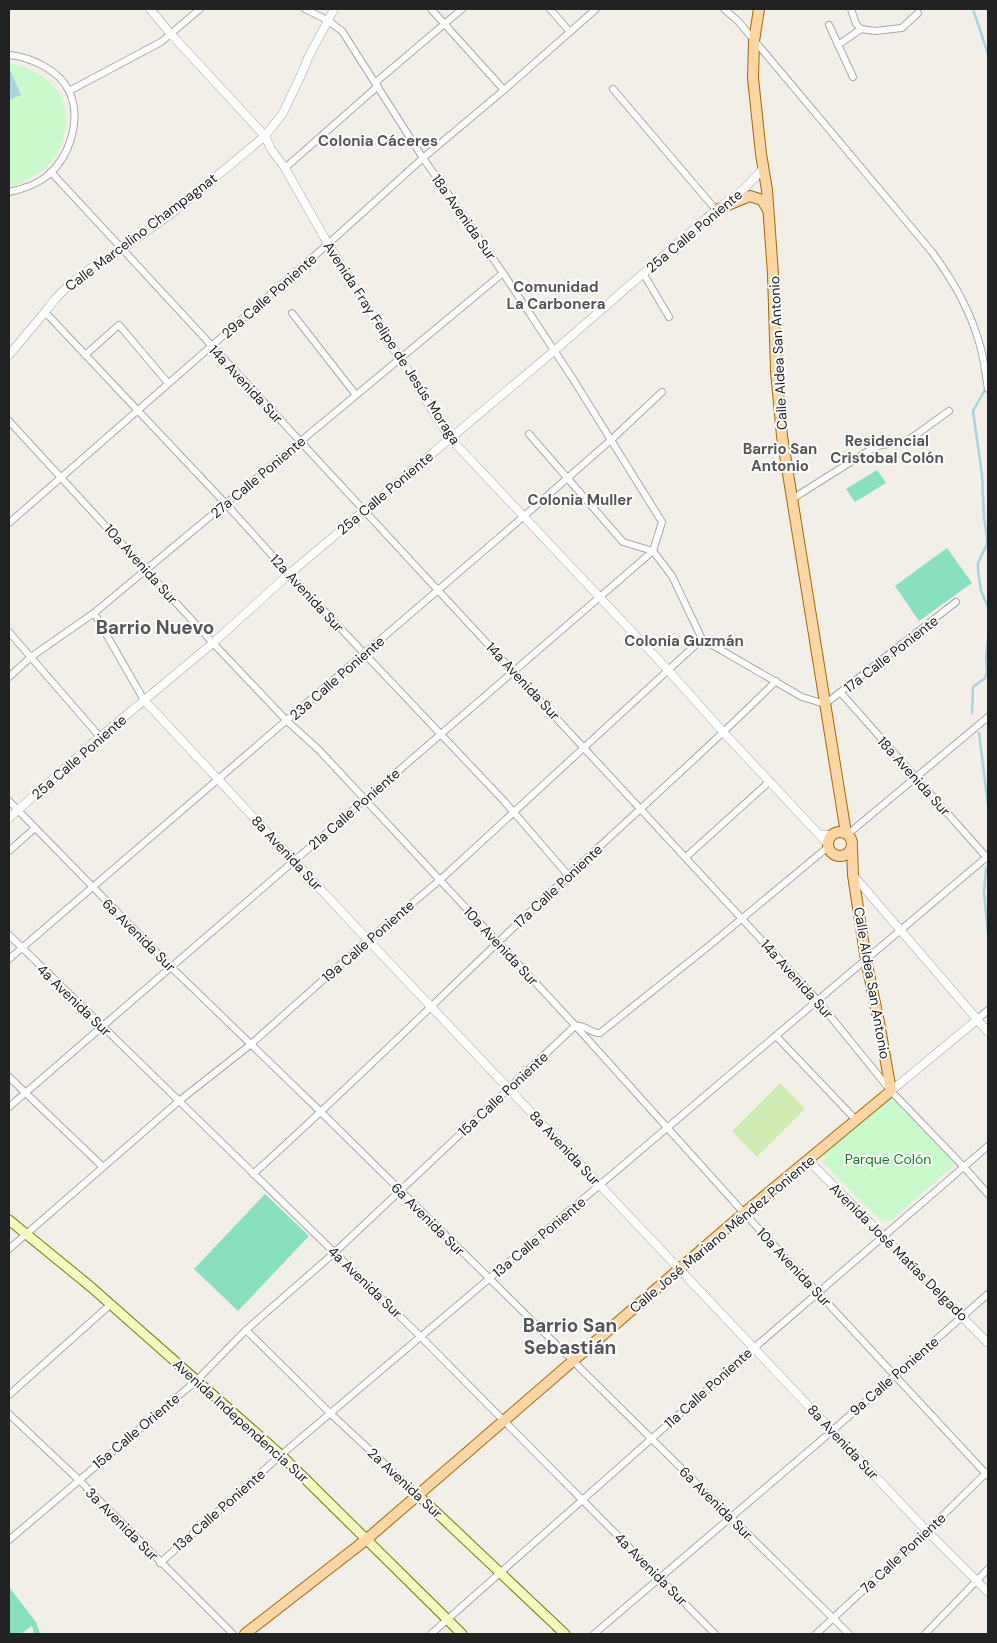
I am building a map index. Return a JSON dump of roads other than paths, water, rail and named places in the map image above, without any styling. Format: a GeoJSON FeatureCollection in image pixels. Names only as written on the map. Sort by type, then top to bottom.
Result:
{"type":"FeatureCollection","features":[{"type":"Feature","properties":{"kind":"main road","name":"Calle Aldea San Antonio"},"geometry":{"type":"LineString","coordinates":[[759,9],[754,41],[753,90],[769,211],[776,371],[782,436],[843,815],[836,838],[852,840],[853,875],[866,960],[891,1092]]}},
{"type":"Feature","properties":{"kind":"main road"},"geometry":{"type":"LineString","coordinates":[[716,210],[750,196],[762,200],[769,211]]}},
{"type":"Feature","properties":{"kind":"main road"},"geometry":{"type":"LineString","coordinates":[[836,838],[836,856],[853,875]]}},
{"type":"Feature","properties":{"kind":"main road"},"geometry":{"type":"LineString","coordinates":[[836,856],[847,855],[852,849]]}},
{"type":"Feature","properties":{"kind":"main road","name":"Calle José Mariano Méndez Poniente"},"geometry":{"type":"LineString","coordinates":[[246,1634],[367,1539],[744,1213],[891,1092]]}},
{"type":"Feature","properties":{"kind":"main road","name":"Avenida Independencia Sur"},"geometry":{"type":"LineString","coordinates":[[9,1220],[111,1304],[281,1456],[462,1634]]}},
{"type":"Feature","properties":{"kind":"main road","name":"2a Avenida Sur"},"geometry":{"type":"LineString","coordinates":[[418,1495],[565,1634]]}},
{"type":"Feature","properties":{"kind":"street","name":"Avenida Fray Felipe de Jesús Moraga"},"geometry":{"type":"LineString","coordinates":[[150,9],[265,136],[328,244],[450,438],[820,835],[836,838]]}},
{"type":"Feature","properties":{"kind":"street"},"geometry":{"type":"LineString","coordinates":[[69,91],[161,42],[200,9]]}},
{"type":"Feature","properties":{"kind":"street","name":"18a Avenida Sur"},"geometry":{"type":"LineString","coordinates":[[305,9],[327,20],[342,31],[423,158],[503,273],[612,439],[662,522],[654,551]]}},
{"type":"Feature","properties":{"kind":"street","name":"Calle Marcelino Champagnat"},"geometry":{"type":"LineString","coordinates":[[9,355],[45,312],[54,298],[71,283],[172,213],[265,136],[286,107],[308,58],[334,9]]}},
{"type":"Feature","properties":{"kind":"street"},"geometry":{"type":"LineString","coordinates":[[431,9],[504,90]]}},
{"type":"Feature","properties":{"kind":"street"},"geometry":{"type":"LineString","coordinates":[[285,168],[462,9]]}},
{"type":"Feature","properties":{"kind":"street"},"geometry":{"type":"LineString","coordinates":[[550,9],[570,32]]}},
{"type":"Feature","properties":{"kind":"street","name":"29a Calle Poniente"},"geometry":{"type":"LineString","coordinates":[[9,523],[328,244],[423,158],[596,9]]}},
{"type":"Feature","properties":{"kind":"street"},"geometry":{"type":"LineString","coordinates":[[724,9],[738,21],[926,244],[944,269],[970,318],[980,343],[988,389]]}},
{"type":"Feature","properties":{"kind":"street"},"geometry":{"type":"LineString","coordinates":[[851,9],[856,24],[861,28],[875,31],[902,28],[918,13]]}},
{"type":"Feature","properties":{"kind":"street"},"geometry":{"type":"LineString","coordinates":[[829,25],[852,77]]}},
{"type":"Feature","properties":{"kind":"street"},"geometry":{"type":"LineString","coordinates":[[838,44],[861,28]]}},
{"type":"Feature","properties":{"kind":"street"},"geometry":{"type":"LineString","coordinates":[[9,55],[23,57],[39,64],[59,78],[69,91],[73,107],[72,133],[64,156],[51,172],[35,184],[9,192]]}},
{"type":"Feature","properties":{"kind":"street"},"geometry":{"type":"LineString","coordinates":[[613,89],[716,210]]}},
{"type":"Feature","properties":{"kind":"street","name":"25a Calle Poniente"},"geometry":{"type":"LineString","coordinates":[[9,818],[100,737],[214,643],[289,574],[554,351],[716,210],[744,189],[763,169]]}},
{"type":"Feature","properties":{"kind":"street","name":"14a Avenida Sur"},"geometry":{"type":"LineString","coordinates":[[51,172],[818,1000],[891,1092],[988,1194]]}},
{"type":"Feature","properties":{"kind":"street","name":"27a Calle Poniente"},"geometry":{"type":"LineString","coordinates":[[9,677],[31,657],[94,613],[503,273]]}},
{"type":"Feature","properties":{"kind":"street"},"geometry":{"type":"LineString","coordinates":[[643,273],[669,317]]}},
{"type":"Feature","properties":{"kind":"street","name":"12a Avenida Sur"},"geometry":{"type":"LineString","coordinates":[[45,312],[514,812],[568,875]]}},
{"type":"Feature","properties":{"kind":"street"},"geometry":{"type":"LineString","coordinates":[[292,313],[356,395]]}},
{"type":"Feature","properties":{"kind":"street"},"geometry":{"type":"LineString","coordinates":[[85,355],[119,325],[168,383]]}},
{"type":"Feature","properties":{"kind":"street","name":"23a Calle Poniente"},"geometry":{"type":"LineString","coordinates":[[9,960],[568,478],[662,392]]}},
{"type":"Feature","properties":{"kind":"street"},"geometry":{"type":"LineString","coordinates":[[792,499],[875,448],[910,439],[949,411]]}},
{"type":"Feature","properties":{"kind":"street","name":"10a Avenida Sur"},"geometry":{"type":"LineString","coordinates":[[9,421],[287,721],[319,750],[440,880],[894,1376],[987,1473]]}},
{"type":"Feature","properties":{"kind":"street"},"geometry":{"type":"LineString","coordinates":[[530,434],[623,542],[654,551],[672,576],[702,639],[802,697],[825,704]]}},
{"type":"Feature","properties":{"kind":"street","name":"21a Calle Poniente"},"geometry":{"type":"LineString","coordinates":[[9,1107],[654,551]]}},
{"type":"Feature","properties":{"kind":"street","name":"17a Calle Poniente"},"geometry":{"type":"LineString","coordinates":[[825,704],[956,602]]}},
{"type":"Feature","properties":{"kind":"street"},"geometry":{"type":"LineString","coordinates":[[94,613],[144,700]]}},
{"type":"Feature","properties":{"kind":"street"},"geometry":{"type":"LineString","coordinates":[[9,632],[100,737]]}},
{"type":"Feature","properties":{"kind":"street","name":"19a Calle Poniente"},"geometry":{"type":"LineString","coordinates":[[9,1249],[179,1101],[250,1045],[368,940],[440,880],[702,639]]}},
{"type":"Feature","properties":{"kind":"street","name":"17a Calle Poniente"},"geometry":{"type":"LineString","coordinates":[[253,1174],[321,1112],[568,875],[724,733],[776,682]]}},
{"type":"Feature","properties":{"kind":"street","name":"18a Avenida Sur"},"geometry":{"type":"LineString","coordinates":[[841,693],[988,858]]}},
{"type":"Feature","properties":{"kind":"street","name":"8a Avenida Sur"},"geometry":{"type":"LineString","coordinates":[[144,700],[217,780],[832,1431],[988,1592]]}},
{"type":"Feature","properties":{"kind":"street"},"geometry":{"type":"LineString","coordinates":[[575,1026],[580,1025],[594,1033],[600,1033],[742,918],[836,838],[916,778],[988,717]]}},
{"type":"Feature","properties":{"kind":"street"},"geometry":{"type":"LineString","coordinates":[[686,857],[770,781]]}},
{"type":"Feature","properties":{"kind":"street","name":"6a Avenida Sur"},"geometry":{"type":"LineString","coordinates":[[9,801],[171,967],[321,1112],[849,1634]]}},
{"type":"Feature","properties":{"kind":"street"},"geometry":{"type":"LineString","coordinates":[[9,851],[35,828]]}},
{"type":"Feature","properties":{"kind":"street","name":"13a Calle Poniente"},"geometry":{"type":"LineString","coordinates":[[160,1563],[281,1456],[777,1037],[901,929],[988,858]]}},
{"type":"Feature","properties":{"kind":"street"},"geometry":{"type":"LineString","coordinates":[[853,875],[988,1032]]}},
{"type":"Feature","properties":{"kind":"street","name":"4a Avenida Sur"},"geometry":{"type":"LineString","coordinates":[[9,935],[421,1337],[715,1634]]}},
{"type":"Feature","properties":{"kind":"street","name":"Calle José Mariano Méndez Poniente"},"geometry":{"type":"LineString","coordinates":[[891,1092],[988,1010]]}},
{"type":"Feature","properties":{"kind":"street","name":"15a Calle Poniente"},"geometry":{"type":"LineString","coordinates":[[196,1381],[246,1330],[334,1252],[575,1026]]}},
{"type":"Feature","properties":{"kind":"street"},"geometry":{"type":"LineString","coordinates":[[777,1037],[856,1120]]}},
{"type":"Feature","properties":{"kind":"street"},"geometry":{"type":"LineString","coordinates":[[9,1077],[103,1168]]}},
{"type":"Feature","properties":{"kind":"street","name":"11a Calle Poniente"},"geometry":{"type":"LineString","coordinates":[[431,1634],[754,1348],[988,1146]]}},
{"type":"Feature","properties":{"kind":"street","name":"Avenida José Matías Delgado"},"geometry":{"type":"LineString","coordinates":[[809,1161],[988,1343]]}},
{"type":"Feature","properties":{"kind":"street","name":"9a Calle Poniente"},"geometry":{"type":"LineString","coordinates":[[594,1634],[832,1431],[988,1294]]}},
{"type":"Feature","properties":{"kind":"street"},"geometry":{"type":"LineString","coordinates":[[9,1395],[111,1304]]}},
{"type":"Feature","properties":{"kind":"street","name":"2a Avenida Sur"},"geometry":{"type":"LineString","coordinates":[[246,1330],[331,1414],[418,1495]]}},
{"type":"Feature","properties":{"kind":"street","name":"15a Calle Oriente"},"geometry":{"type":"LineString","coordinates":[[9,1540],[196,1381]]}},
{"type":"Feature","properties":{"kind":"street","name":"3a Avenida Sur"},"geometry":{"type":"LineString","coordinates":[[9,1414],[79,1480],[233,1634]]}},
{"type":"Feature","properties":{"kind":"street","name":"7a Calle Poniente"},"geometry":{"type":"LineString","coordinates":[[816,1634],[987,1473]]}},
{"type":"Feature","properties":{"kind":"street"},"geometry":{"type":"LineString","coordinates":[[925,1634],[988,1569]]}},
{"type":"Feature","properties":{"kind":"water"},"geometry":{"type":"Polygon","coordinates":[[[9,68],[21,95],[9,100],[9,68]]]}},
{"type":"Feature","properties":{"kind":"waterway"},"geometry":{"type":"LineString","coordinates":[[973,9],[988,54]]}},
{"type":"Feature","properties":{"kind":"waterway"},"geometry":{"type":"LineString","coordinates":[[986,388],[973,411],[982,475],[987,538],[987,544],[978,563],[978,570],[981,591],[988,607]]}},
{"type":"Feature","properties":{"kind":"waterway"},"geometry":{"type":"LineString","coordinates":[[972,713],[973,687],[985,678],[987,673],[988,639]]}},
{"type":"Feature","properties":{"kind":"waterway"},"geometry":{"type":"LineString","coordinates":[[979,733],[988,805]]}},
{"type":"Feature","properties":{"kind":"waterway"},"geometry":{"type":"LineString","coordinates":[[986,868],[984,892],[988,934]]}},
{"type":"Feature","properties":{"kind":"district","name":"Colonia Cáceres"},"geometry":{"type":"Point","coordinates":[378,141]}},
{"type":"Feature","properties":{"kind":"district","name":"Comunidad La Carbonera"},"geometry":{"type":"Point","coordinates":[556,296]}},
{"type":"Feature","properties":{"kind":"district","name":"Residencial Cristobal Colón"},"geometry":{"type":"Point","coordinates":[887,450]}},
{"type":"Feature","properties":{"kind":"district","name":"Barrio San Antonio"},"geometry":{"type":"Point","coordinates":[780,458]}},
{"type":"Feature","properties":{"kind":"district","name":"Colonia Muller"},"geometry":{"type":"Point","coordinates":[580,500]}},
{"type":"Feature","properties":{"kind":"district","name":"Barrio Nuevo"},"geometry":{"type":"Point","coordinates":[155,627]}},
{"type":"Feature","properties":{"kind":"district","name":"Colonia Guzmán"},"geometry":{"type":"Point","coordinates":[684,641]}},
{"type":"Feature","properties":{"kind":"district","name":"Barrio San Sebastián"},"geometry":{"type":"Point","coordinates":[570,1336]}},
{"type":"Feature","properties":{"kind":"park label","name":"Parque Colón"},"geometry":{"type":"Point","coordinates":[888,1159]}}]}
